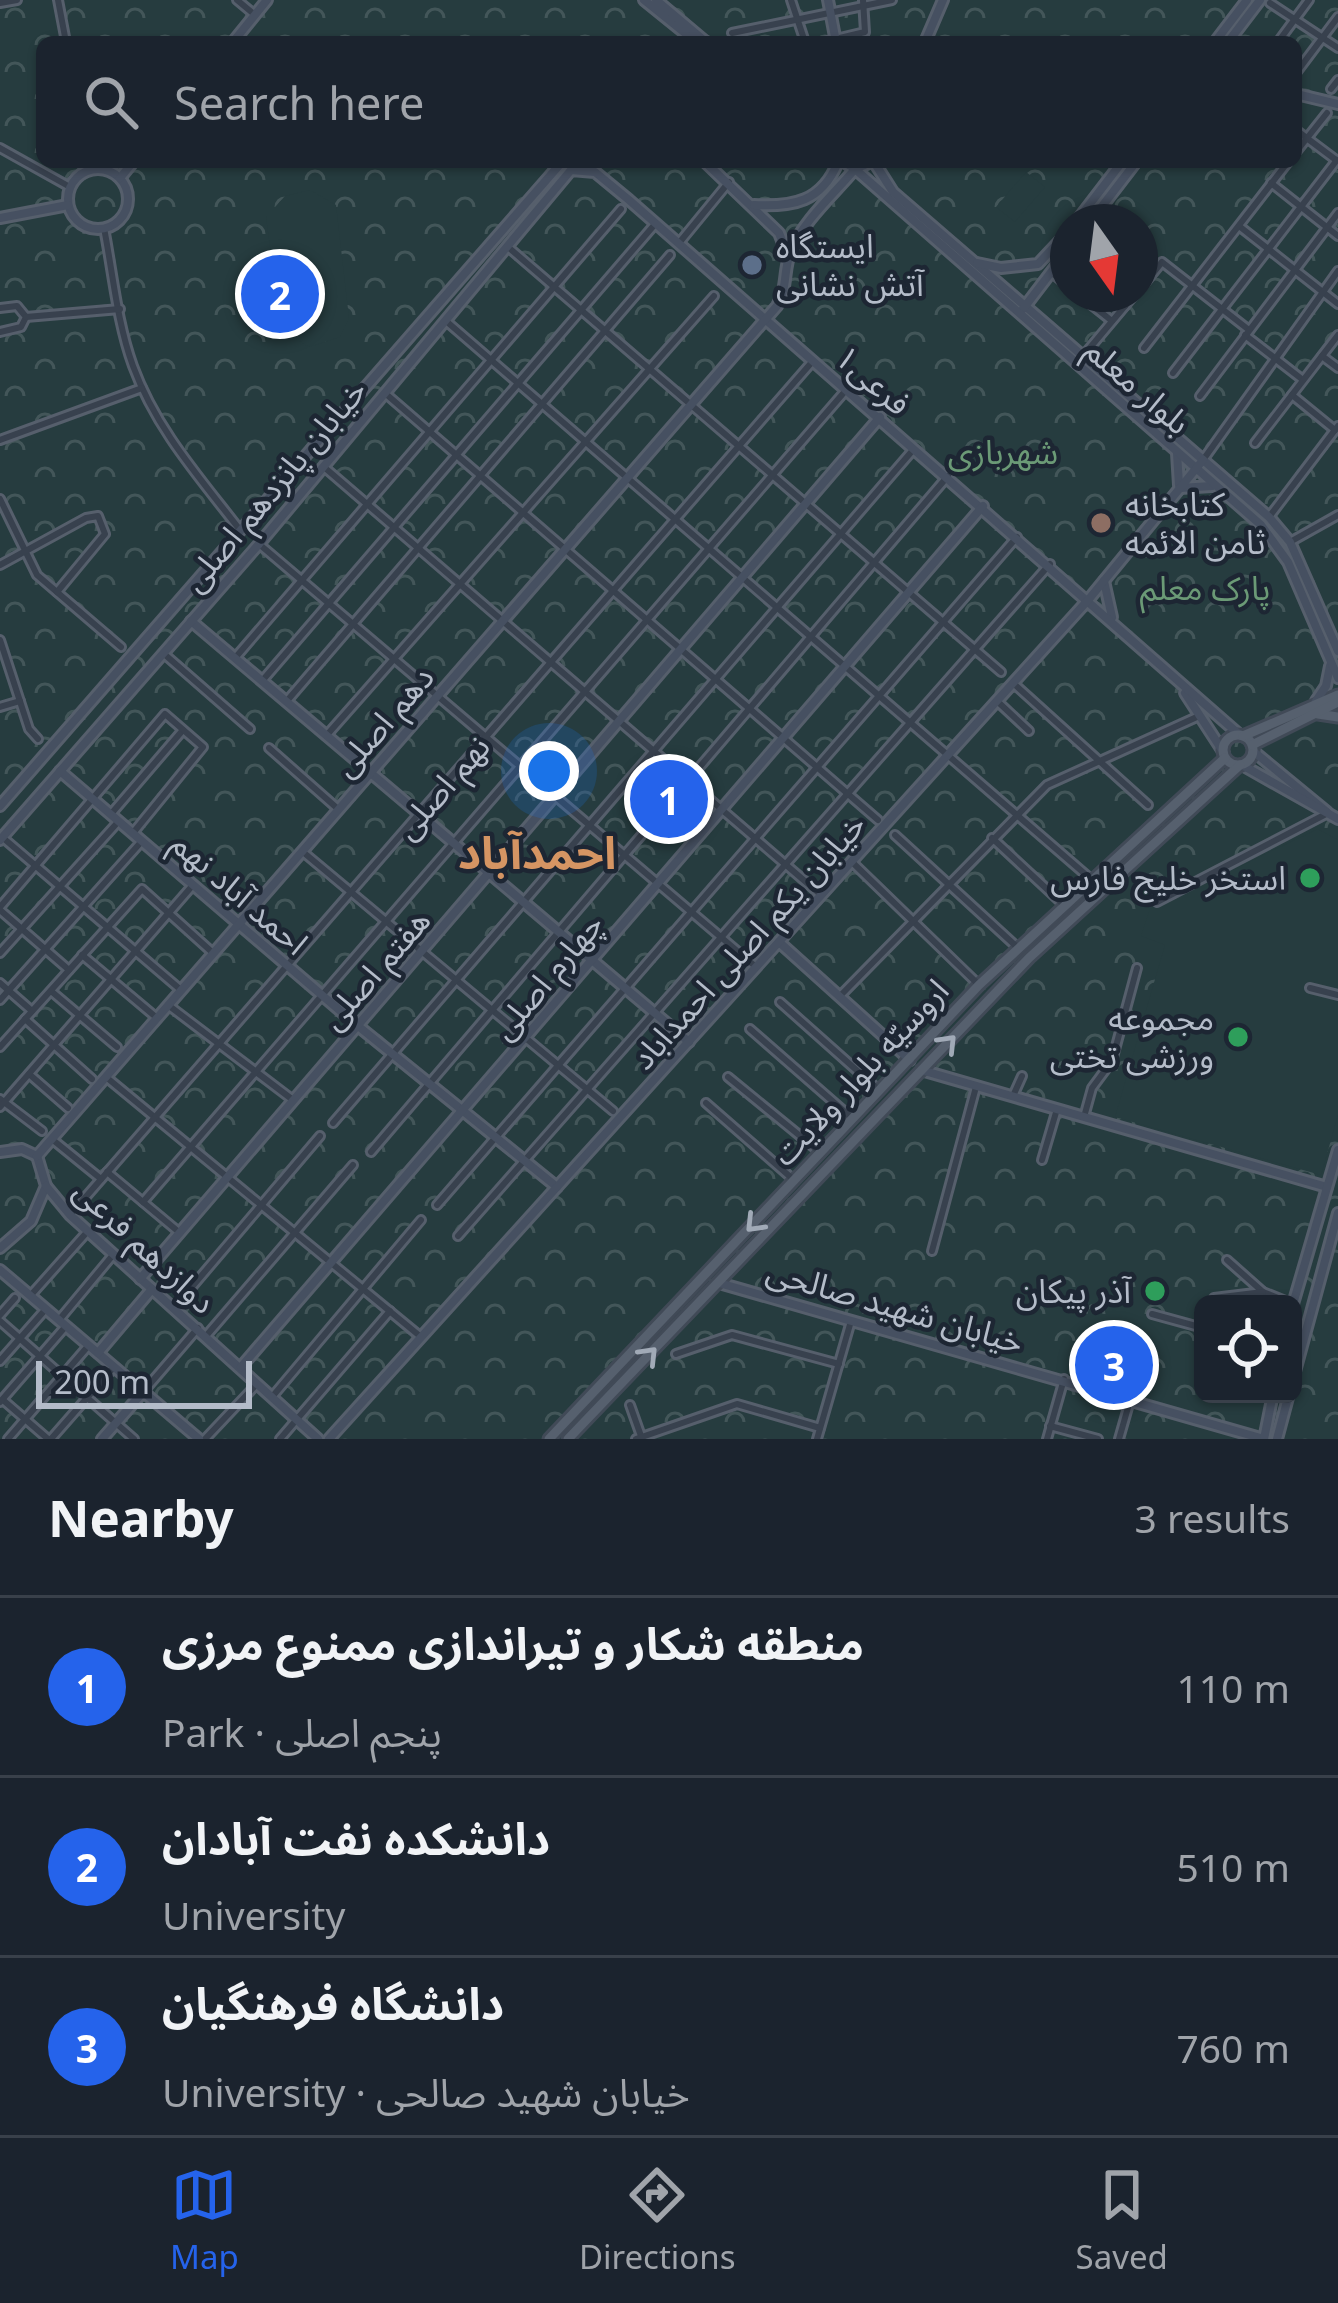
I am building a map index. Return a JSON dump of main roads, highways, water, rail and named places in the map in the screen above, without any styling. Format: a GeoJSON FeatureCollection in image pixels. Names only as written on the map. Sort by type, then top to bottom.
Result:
{"type":"FeatureCollection","features":[{"type":"Feature","properties":{"kind":"main road"},"geometry":{"type":"LineString","coordinates":[[1338,698],[1242,736],[1253,748],[1310,711],[1338,717]]}},
{"type":"Feature","properties":{"kind":"main road","name":"اروسیّه بلوار ولایت"},"geometry":{"type":"LineString","coordinates":[[550,1439],[1017,947],[1225,755],[1228,740],[1242,736]]}},
{"type":"Feature","properties":{"kind":"main road","name":"اروسیّه بلوار ولایت"},"geometry":{"type":"LineString","coordinates":[[568,1439],[1029,958],[1241,765],[1253,748]]}},
{"type":"Feature","properties":{"kind":"main road"},"geometry":{"type":"LineString","coordinates":[[1225,755],[1241,765]]}},
{"type":"Feature","properties":{"kind":"main road"},"geometry":{"type":"LineString","coordinates":[[1017,947],[1029,958]]}},
{"type":"Feature","properties":{"kind":"main road"},"geometry":{"type":"LineString","coordinates":[[1005,961],[1016,972]]}},
{"type":"Feature","properties":{"kind":"main road"},"geometry":{"type":"LineString","coordinates":[[810,1165],[820,1176]]}},
{"type":"Feature","properties":{"kind":"main road"},"geometry":{"type":"LineString","coordinates":[[793,1183],[800,1198]]}},
{"type":"Feature","properties":{"kind":"place","name":"ایستگاه آتش نشانی"},"geometry":{"type":"Point","coordinates":[752,265]}},
{"type":"Feature","properties":{"kind":"place","name":"دانشکده نفت آبادان"},"geometry":{"type":"Point","coordinates":[280,294]}},
{"type":"Feature","properties":{"kind":"place","name":"کتابخانه ثامن الائمه"},"geometry":{"type":"Point","coordinates":[1101,523]}},
{"type":"Feature","properties":{"kind":"place","name":"منطقه شکار و تیراندازی ممنوع مرزی"},"geometry":{"type":"Point","coordinates":[669,799]}},
{"type":"Feature","properties":{"kind":"place","name":"استخر خلیج فارس"},"geometry":{"type":"Point","coordinates":[1310,878]}},
{"type":"Feature","properties":{"kind":"place","name":"مجموعه ورزشی تختی"},"geometry":{"type":"Point","coordinates":[1238,1037]}},
{"type":"Feature","properties":{"kind":"place","name":"آذر پیکان"},"geometry":{"type":"Point","coordinates":[1155,1291]}},
{"type":"Feature","properties":{"kind":"place","name":"دانشگاه فرهنگیان"},"geometry":{"type":"Point","coordinates":[1114,1365]}},
{"type":"Feature","properties":{"kind":"district","name":"احمدآباد"},"geometry":{"type":"Point","coordinates":[537,853]}},
{"type":"Feature","properties":{"kind":"park label","name":"شهربازی"},"geometry":{"type":"Point","coordinates":[1003,452]}},
{"type":"Feature","properties":{"kind":"park label","name":"پارک معلم"},"geometry":{"type":"Point","coordinates":[1205,588]}}]}
